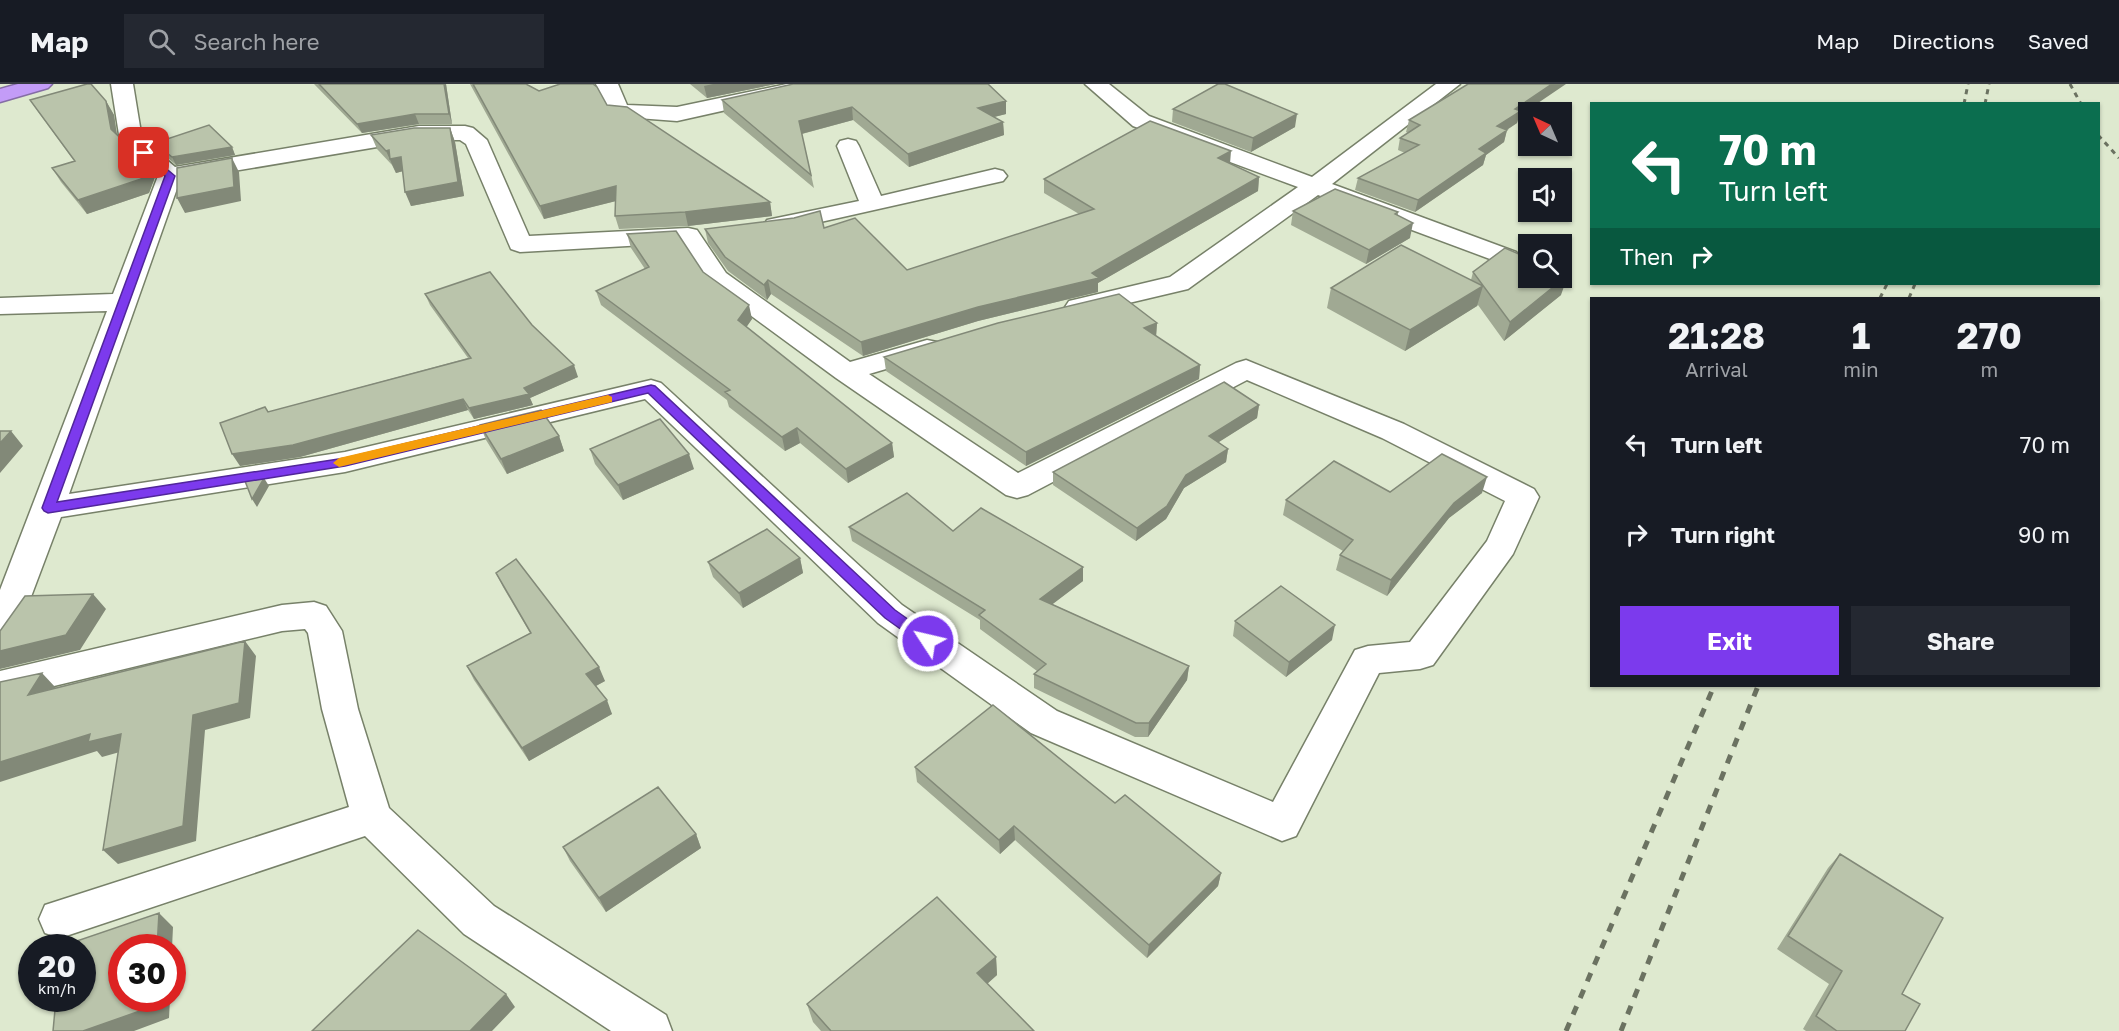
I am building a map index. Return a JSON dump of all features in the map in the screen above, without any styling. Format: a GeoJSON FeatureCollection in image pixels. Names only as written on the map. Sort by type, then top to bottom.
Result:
{"type":"FeatureCollection","features":[{"type":"Feature","properties":{"kind":"highway"},"geometry":{"type":"LineString","coordinates":[[0,96],[42,84]]}},
{"type":"Feature","properties":{"kind":"street"},"geometry":{"type":"LineString","coordinates":[[122,84],[131,141],[170,176]]}},
{"type":"Feature","properties":{"kind":"street"},"geometry":{"type":"LineString","coordinates":[[607,84],[619,111],[677,114],[816,84]]}},
{"type":"Feature","properties":{"kind":"street"},"geometry":{"type":"LineString","coordinates":[[1096,84],[1141,121],[1507,257]]}},
{"type":"Feature","properties":{"kind":"street"},"geometry":{"type":"LineString","coordinates":[[1056,313],[1179,283],[1315,186],[1449,84]]}},
{"type":"Feature","properties":{"kind":"street"},"geometry":{"type":"LineString","coordinates":[[48,508],[345,462],[651,389],[890,614],[1044,722],[1282,824],[1368,660],[1420,655],[1501,546],[1522,497],[1393,431],[1246,369],[1017,487],[846,372],[717,278],[700,233],[520,244],[476,140],[465,133],[419,133],[170,176]]}},
{"type":"Feature","properties":{"kind":"street"},"geometry":{"type":"LineString","coordinates":[[848,146],[873,206]]}},
{"type":"Feature","properties":{"kind":"street"},"geometry":{"type":"LineString","coordinates":[[0,634],[170,176]]}},
{"type":"Feature","properties":{"kind":"street"},"geometry":{"type":"LineString","coordinates":[[758,227],[873,206],[995,176]]}},
{"type":"Feature","properties":{"kind":"street"},"geometry":{"type":"LineString","coordinates":[[0,306],[125,302]]}},
{"type":"Feature","properties":{"kind":"street"},"geometry":{"type":"LineString","coordinates":[[846,372],[945,342]]}},
{"type":"Feature","properties":{"kind":"street"},"geometry":{"type":"LineString","coordinates":[[0,685],[282,618],[314,615],[325,631],[340,709],[372,817],[479,920],[650,1031]]}},
{"type":"Feature","properties":{"kind":"street"},"geometry":{"type":"LineString","coordinates":[[60,919],[372,817]]}},
{"type":"Feature","properties":{"kind":"building"},"geometry":{"type":"Polygon","coordinates":[[[91,84],[106,101],[111,129],[147,163],[141,179],[78,200],[52,168],[75,161],[30,100],[91,84]]]}},
{"type":"Feature","properties":{"kind":"building"},"geometry":{"type":"Polygon","coordinates":[[[319,84],[444,84],[449,114],[415,114],[357,124],[319,84]]]}},
{"type":"Feature","properties":{"kind":"building"},"geometry":{"type":"Polygon","coordinates":[[[473,84],[526,84],[539,91],[560,84],[593,84],[607,105],[627,107],[770,202],[685,212],[615,216],[616,186],[540,206],[473,84]]]}},
{"type":"Feature","properties":{"kind":"building"},"geometry":{"type":"Polygon","coordinates":[[[793,84],[988,84],[1006,101],[978,108],[1003,122],[908,154],[852,107],[799,121],[811,175],[722,100],[793,84]]]}},
{"type":"Feature","properties":{"kind":"building"},"geometry":{"type":"Polygon","coordinates":[[[1218,84],[1225,84],[1297,114],[1253,138],[1173,109],[1218,84]]]}},
{"type":"Feature","properties":{"kind":"building"},"geometry":{"type":"Polygon","coordinates":[[[1468,84],[1552,84],[1525,102],[1518,102],[1518,107],[1515,109],[1518,113],[1497,126],[1507,130],[1479,149],[1486,153],[1418,200],[1358,178],[1419,145],[1400,138],[1420,125],[1409,120],[1468,84]]]}},
{"type":"Feature","properties":{"kind":"building"},"geometry":{"type":"Polygon","coordinates":[[[1150,121],[1231,151],[1218,158],[1259,177],[1092,273],[1099,278],[978,307],[861,342],[768,280],[764,285],[725,257],[705,229],[794,218],[820,211],[824,228],[855,218],[907,270],[1094,209],[1044,179],[1150,121]]]}},
{"type":"Feature","properties":{"kind":"building"},"geometry":{"type":"Polygon","coordinates":[[[209,125],[232,147],[172,157],[155,143],[209,125]]]}},
{"type":"Feature","properties":{"kind":"building"},"geometry":{"type":"Polygon","coordinates":[[[414,128],[450,128],[458,182],[405,192],[401,157],[390,159],[389,150],[386,151],[371,135],[414,128]]]}},
{"type":"Feature","properties":{"kind":"building"},"geometry":{"type":"Polygon","coordinates":[[[232,158],[234,187],[177,198],[177,168],[232,158]]]}},
{"type":"Feature","properties":{"kind":"building"},"geometry":{"type":"Polygon","coordinates":[[[1335,189],[1398,212],[1395,214],[1413,223],[1369,250],[1293,211],[1335,189]]]}},
{"type":"Feature","properties":{"kind":"building"},"geometry":{"type":"Polygon","coordinates":[[[676,231],[703,272],[749,305],[738,320],[892,443],[846,469],[797,428],[782,437],[725,392],[730,390],[596,291],[649,267],[627,234],[676,231]]]}},
{"type":"Feature","properties":{"kind":"building"},"geometry":{"type":"Polygon","coordinates":[[[1401,245],[1483,286],[1410,330],[1331,288],[1401,245]]]}},
{"type":"Feature","properties":{"kind":"building"},"geometry":{"type":"Polygon","coordinates":[[[1505,248],[1518,254],[1518,288],[1552,288],[1510,322],[1473,272],[1505,248]]]}},
{"type":"Feature","properties":{"kind":"building"},"geometry":{"type":"Polygon","coordinates":[[[490,272],[532,325],[574,365],[524,388],[529,394],[469,408],[463,399],[293,445],[232,454],[220,423],[265,407],[268,412],[471,358],[425,294],[490,272]]]}},
{"type":"Feature","properties":{"kind":"building"},"geometry":{"type":"Polygon","coordinates":[[[1119,294],[1157,323],[1144,328],[1200,365],[1026,452],[884,357],[998,323],[1119,294]]]}},
{"type":"Feature","properties":{"kind":"building"},"geometry":{"type":"Polygon","coordinates":[[[1224,382],[1259,405],[1209,436],[1228,449],[1186,475],[1167,506],[1137,528],[1053,472],[1224,382]]]}},
{"type":"Feature","properties":{"kind":"building"},"geometry":{"type":"Polygon","coordinates":[[[541,410],[559,436],[501,459],[480,425],[541,410]]]}},
{"type":"Feature","properties":{"kind":"building"},"geometry":{"type":"Polygon","coordinates":[[[660,419],[689,454],[618,485],[590,449],[660,419]]]}},
{"type":"Feature","properties":{"kind":"building"},"geometry":{"type":"Polygon","coordinates":[[[0,431],[11,431],[0,443],[0,431]]]}},
{"type":"Feature","properties":{"kind":"building"},"geometry":{"type":"Polygon","coordinates":[[[1442,454],[1487,477],[1454,503],[1391,580],[1340,555],[1353,540],[1286,500],[1334,461],[1390,492],[1442,454]]]}},
{"type":"Feature","properties":{"kind":"building"},"geometry":{"type":"Polygon","coordinates":[[[264,478],[252,499],[245,481],[264,478]]]}},
{"type":"Feature","properties":{"kind":"building"},"geometry":{"type":"Polygon","coordinates":[[[907,493],[953,531],[981,508],[1083,567],[1040,599],[1189,666],[1149,723],[1136,723],[1034,674],[1046,664],[979,615],[985,610],[849,527],[907,493]]]}},
{"type":"Feature","properties":{"kind":"building"},"geometry":{"type":"Polygon","coordinates":[[[767,529],[800,558],[739,593],[708,562],[767,529]]]}},
{"type":"Feature","properties":{"kind":"building"},"geometry":{"type":"Polygon","coordinates":[[[516,559],[599,667],[586,674],[607,700],[522,748],[467,666],[531,633],[496,573],[516,559]]]}},
{"type":"Feature","properties":{"kind":"building"},"geometry":{"type":"Polygon","coordinates":[[[1281,586],[1335,625],[1289,662],[1235,621],[1281,586]]]}},
{"type":"Feature","properties":{"kind":"building"},"geometry":{"type":"Polygon","coordinates":[[[93,594],[66,635],[0,651],[0,631],[25,596],[93,594]]]}},
{"type":"Feature","properties":{"kind":"building"},"geometry":{"type":"Polygon","coordinates":[[[245,641],[239,703],[193,715],[183,826],[103,850],[121,734],[88,742],[90,734],[0,762],[0,682],[42,673],[28,695],[245,641]]]}},
{"type":"Feature","properties":{"kind":"building"},"geometry":{"type":"Polygon","coordinates":[[[993,705],[1115,803],[1125,795],[1221,873],[1149,945],[1014,826],[999,840],[915,767],[993,705]]]}},
{"type":"Feature","properties":{"kind":"building"},"geometry":{"type":"Polygon","coordinates":[[[658,787],[696,834],[599,898],[563,847],[658,787]]]}},
{"type":"Feature","properties":{"kind":"building"},"geometry":{"type":"Polygon","coordinates":[[[1840,854],[1943,918],[1902,994],[1920,1004],[1905,1031],[1837,1031],[1816,1016],[1842,971],[1788,936],[1840,854]]]}},
{"type":"Feature","properties":{"kind":"building"},"geometry":{"type":"Polygon","coordinates":[[[937,897],[996,957],[977,973],[1034,1031],[831,1031],[807,1004],[937,897]]]}},
{"type":"Feature","properties":{"kind":"building"},"geometry":{"type":"Polygon","coordinates":[[[159,913],[158,934],[108,934],[108,1012],[137,1012],[83,1031],[53,1031],[55,1012],[96,1012],[96,934],[159,913]]]}},
{"type":"Feature","properties":{"kind":"building"},"geometry":{"type":"Polygon","coordinates":[[[418,930],[506,994],[470,1031],[312,1031],[418,930]]]}},
{"type":"Feature","properties":{"kind":"railway"},"geometry":{"type":"LineString","coordinates":[[1964,102],[1968,84]]}},
{"type":"Feature","properties":{"kind":"railway"},"geometry":{"type":"LineString","coordinates":[[1985,102],[1989,84]]}},
{"type":"Feature","properties":{"kind":"railway"},"geometry":{"type":"LineString","coordinates":[[2070,84],[2080,102]]}},
{"type":"Feature","properties":{"kind":"railway"},"geometry":{"type":"LineString","coordinates":[[2100,137],[2119,158]]}},
{"type":"Feature","properties":{"kind":"railway"},"geometry":{"type":"LineString","coordinates":[[1880,297],[1886,285]]}},
{"type":"Feature","properties":{"kind":"railway"},"geometry":{"type":"LineString","coordinates":[[1909,297],[1915,285]]}},
{"type":"Feature","properties":{"kind":"railway"},"geometry":{"type":"LineString","coordinates":[[1566,1031],[1714,687]]}},
{"type":"Feature","properties":{"kind":"railway"},"geometry":{"type":"LineString","coordinates":[[1621,1031],[1758,687]]}},
{"type":"Feature","properties":{"kind":"slow traffic"},"geometry":{"type":"LineString","coordinates":[[339,463],[608,399]]}},
{"type":"Feature","properties":{"kind":"route"},"geometry":{"type":"LineString","coordinates":[[144,153],[170,176],[48,508],[345,462],[651,389],[890,614],[928,641]]}}]}
